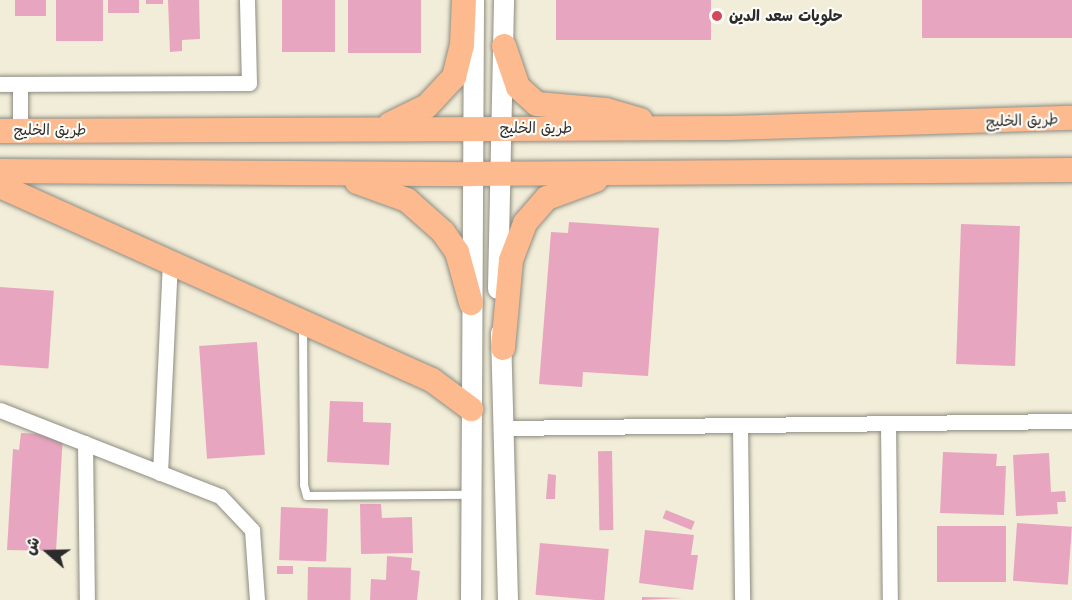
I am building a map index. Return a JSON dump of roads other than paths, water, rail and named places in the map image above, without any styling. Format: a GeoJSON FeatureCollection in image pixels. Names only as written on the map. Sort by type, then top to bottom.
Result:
{"type":"FeatureCollection","features":[{"type":"Feature","properties":{"kind":"main road"},"geometry":{"type":"LineString","coordinates":[[379,129],[427,106],[454,77],[462,45],[464,0]]}},
{"type":"Feature","properties":{"kind":"main road"},"geometry":{"type":"LineString","coordinates":[[504,46],[518,87],[537,104],[606,110],[667,128]]}},
{"type":"Feature","properties":{"kind":"main road","name":"طريق الخليج"},"geometry":{"type":"LineString","coordinates":[[10,131],[667,128],[1065,117]]}},
{"type":"Feature","properties":{"kind":"main road"},"geometry":{"type":"LineString","coordinates":[[0,171],[471,174],[1065,172]]}},
{"type":"Feature","properties":{"kind":"main road"},"geometry":{"type":"LineString","coordinates":[[326,173],[382,188],[427,215],[457,252],[471,303]]}},
{"type":"Feature","properties":{"kind":"main road"},"geometry":{"type":"LineString","coordinates":[[503,348],[512,260],[525,223],[547,198],[616,173]]}},
{"type":"Feature","properties":{"kind":"main road"},"geometry":{"type":"LineString","coordinates":[[0,186],[432,380],[471,409]]}},
{"type":"Feature","properties":{"kind":"street"},"geometry":{"type":"LineString","coordinates":[[0,84],[249,83],[247,0]]}},
{"type":"Feature","properties":{"kind":"street"},"geometry":{"type":"LineString","coordinates":[[471,600],[471,174],[474,128],[474,0]]}},
{"type":"Feature","properties":{"kind":"street"},"geometry":{"type":"LineString","coordinates":[[504,0],[498,305],[503,348],[508,600]]}},
{"type":"Feature","properties":{"kind":"street"},"geometry":{"type":"LineString","coordinates":[[10,131],[20,84]]}},
{"type":"Feature","properties":{"kind":"street"},"geometry":{"type":"LineString","coordinates":[[160,473],[170,262]]}},
{"type":"Feature","properties":{"kind":"street"},"geometry":{"type":"LineString","coordinates":[[0,410],[220,496],[252,530],[257,600]]}},
{"type":"Feature","properties":{"kind":"street"},"geometry":{"type":"LineString","coordinates":[[504,428],[740,427],[1072,421]]}},
{"type":"Feature","properties":{"kind":"street"},"geometry":{"type":"LineString","coordinates":[[888,423],[890,600]]}},
{"type":"Feature","properties":{"kind":"street"},"geometry":{"type":"LineString","coordinates":[[740,427],[742,600]]}},
{"type":"Feature","properties":{"kind":"street"},"geometry":{"type":"LineString","coordinates":[[85,443],[87,600]]}},
{"type":"Feature","properties":{"kind":"lane"},"geometry":{"type":"LineString","coordinates":[[303,322],[304,485],[307,496],[472,495]]}},
{"type":"Feature","properties":{"kind":"place","name":"حلويات سعد الدين"},"geometry":{"type":"Point","coordinates":[717,16]}}]}
